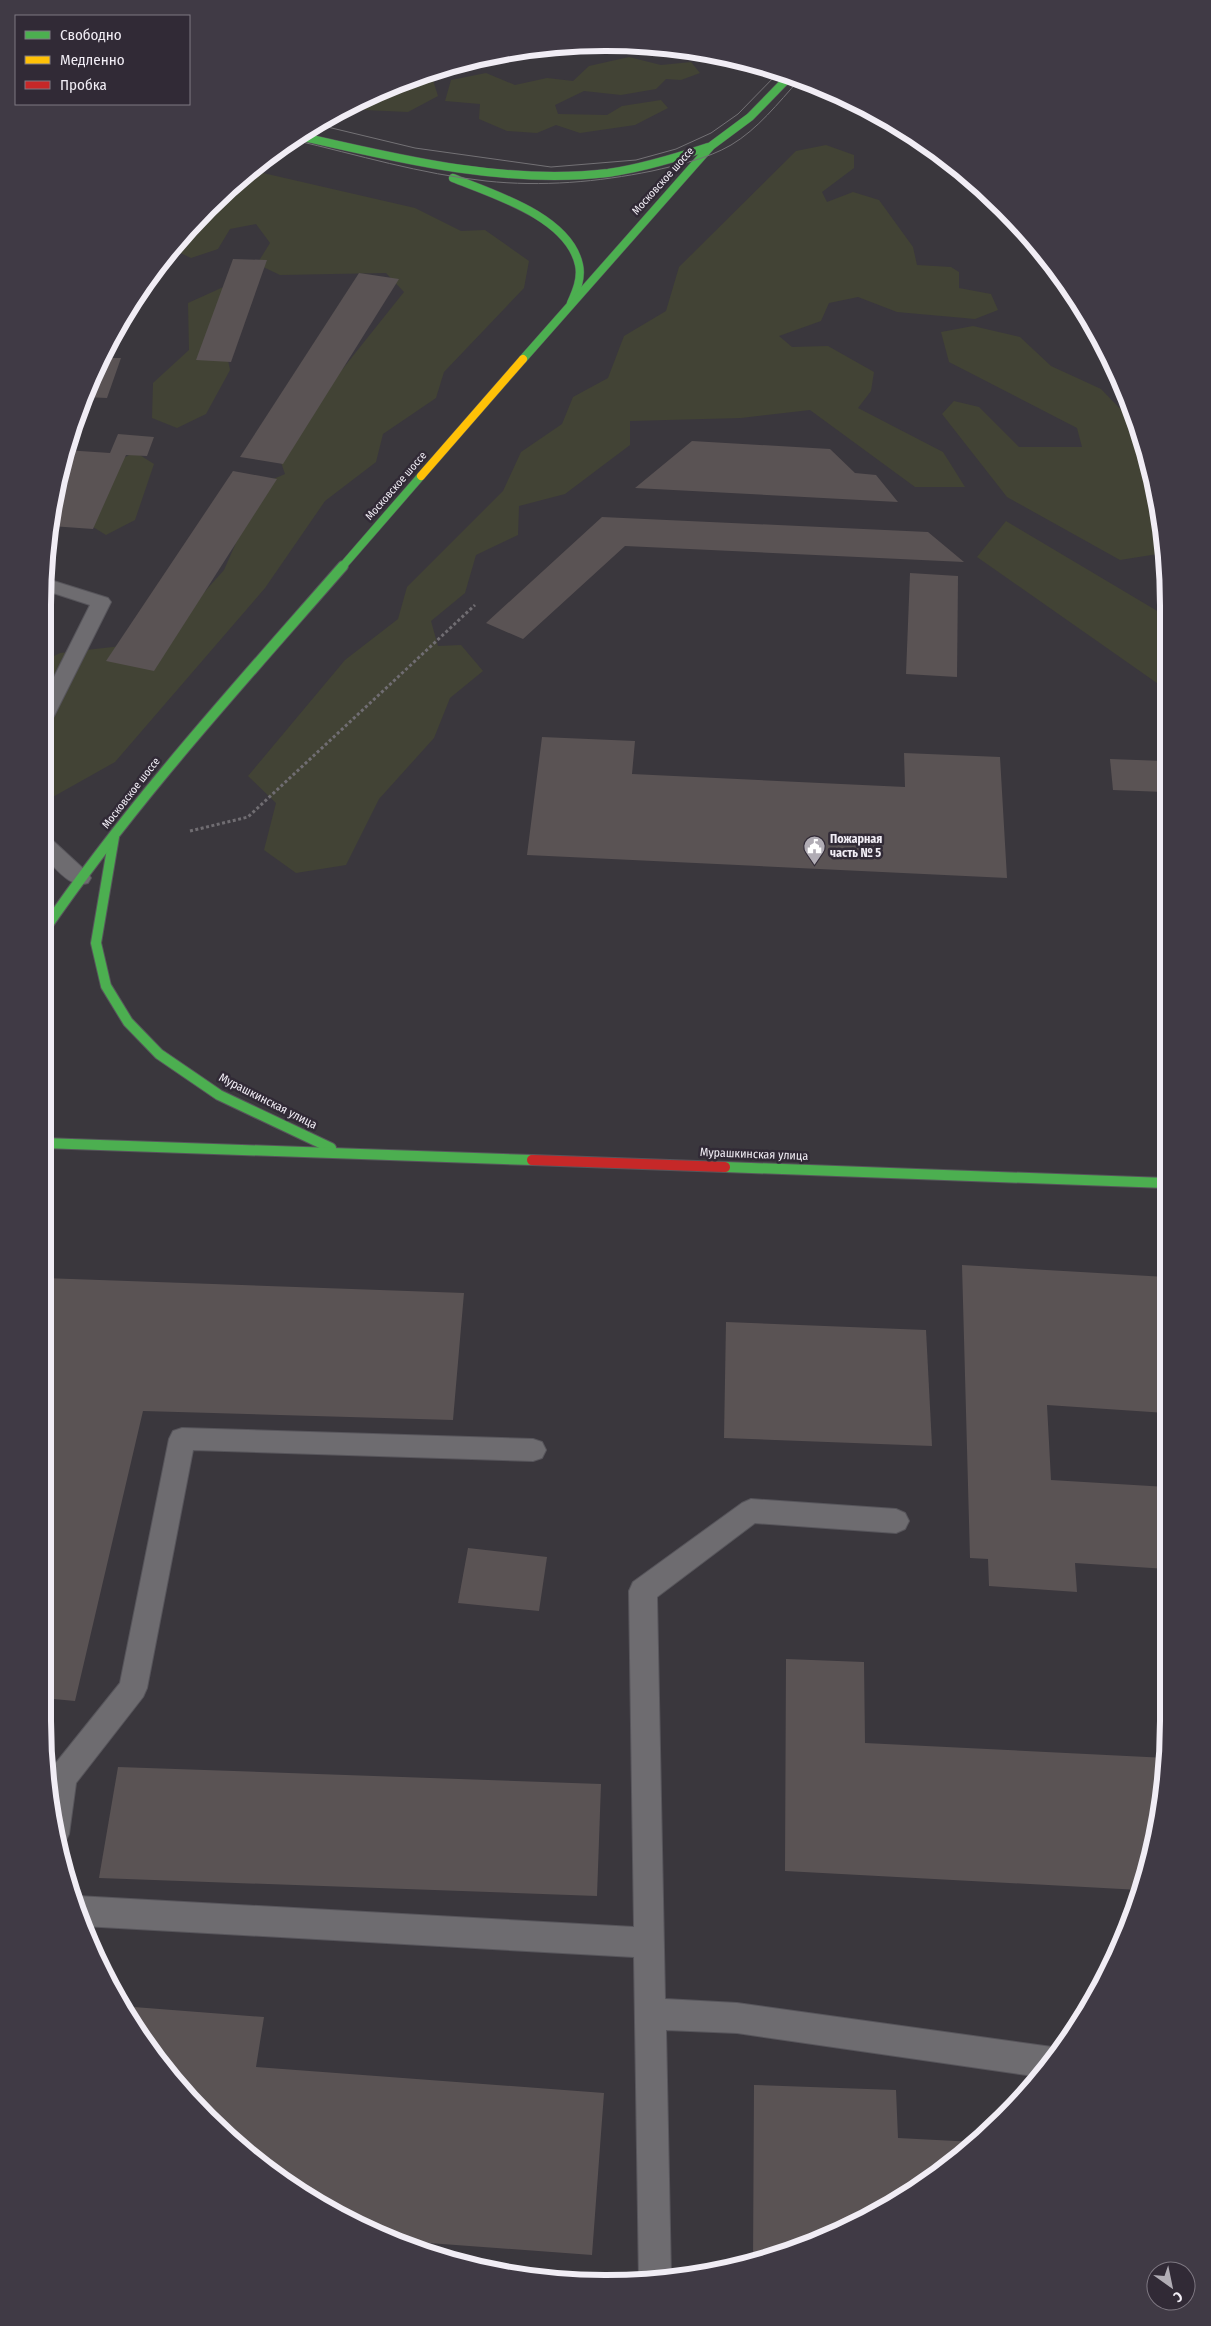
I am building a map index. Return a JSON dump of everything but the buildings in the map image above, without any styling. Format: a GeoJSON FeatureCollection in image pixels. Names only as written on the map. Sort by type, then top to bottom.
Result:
{"type":"FeatureCollection","features":[{"type":"Feature","properties":{"kind":"main road","name":"Московское шоссе"},"geometry":{"type":"LineString","coordinates":[[51,920],[80,878],[148,789],[571,304],[711,146],[750,117],[785,81]]}},
{"type":"Feature","properties":{"kind":"main road"},"geometry":{"type":"LineString","coordinates":[[309,138],[390,157],[490,173],[550,178],[592,176],[640,168],[683,157],[711,146]]}},
{"type":"Feature","properties":{"kind":"main road"},"geometry":{"type":"LineString","coordinates":[[390,157],[441,173],[504,199],[536,216],[558,231],[572,248],[579,263],[579,278],[571,304]]}},
{"type":"Feature","properties":{"kind":"main road","name":"Мурашкинская улица"},"geometry":{"type":"LineString","coordinates":[[114,835],[96,943],[106,986],[128,1022],[159,1054],[220,1095],[341,1153]]}},
{"type":"Feature","properties":{"kind":"main road","name":"Мурашкинская улица"},"geometry":{"type":"LineString","coordinates":[[51,1143],[1160,1183]]}},
{"type":"Feature","properties":{"kind":"lane"},"geometry":{"type":"LineString","coordinates":[[51,702],[101,602],[52,586]]}},
{"type":"Feature","properties":{"kind":"lane"},"geometry":{"type":"LineString","coordinates":[[51,851],[80,878]]}},
{"type":"Feature","properties":{"kind":"lane"},"geometry":{"type":"LineString","coordinates":[[55,1778],[134,1688],[182,1439],[533,1450]]}},
{"type":"Feature","properties":{"kind":"lane"},"geometry":{"type":"LineString","coordinates":[[655,2273],[643,1591],[751,1511],[896,1521]]}},
{"type":"Feature","properties":{"kind":"lane"},"geometry":{"type":"LineString","coordinates":[[85,1911],[649,1943]]}},
{"type":"Feature","properties":{"kind":"lane"},"geometry":{"type":"LineString","coordinates":[[650,2014],[737,2018],[1042,2062]]}},
{"type":"Feature","properties":{"kind":"path"},"geometry":{"type":"LineString","coordinates":[[190,831],[248,817],[475,605]]}},
{"type":"Feature","properties":{"kind":"green space"},"geometry":{"type":"Polygon","coordinates":[[[629,57],[661,65],[691,62],[700,73],[681,80],[666,79],[656,89],[621,95],[584,91],[555,105],[558,114],[607,115],[622,106],[661,100],[668,108],[635,125],[580,133],[556,125],[537,133],[507,131],[479,119],[480,104],[445,101],[451,80],[486,73],[515,85],[547,78],[573,81],[589,66],[629,57]]]}},
{"type":"Feature","properties":{"kind":"green space"},"geometry":{"type":"Polygon","coordinates":[[[441,77],[433,80],[438,96],[408,112],[364,110],[360,108],[393,93],[441,77]]]}},
{"type":"Feature","properties":{"kind":"green space"},"geometry":{"type":"Polygon","coordinates":[[[826,145],[854,155],[854,168],[822,192],[827,202],[853,192],[879,200],[913,247],[917,265],[951,267],[959,272],[959,288],[991,294],[998,310],[975,319],[897,312],[858,297],[829,303],[821,321],[779,336],[792,347],[828,346],[874,372],[871,391],[858,408],[943,452],[965,487],[915,487],[810,410],[741,418],[630,421],[630,445],[565,494],[519,506],[518,535],[476,555],[465,593],[431,621],[438,646],[461,645],[483,671],[450,698],[434,738],[379,799],[346,865],[296,873],[264,850],[276,803],[248,776],[345,660],[398,619],[407,587],[503,491],[521,452],[562,424],[573,397],[608,378],[624,336],[666,311],[679,267],[796,151],[826,145]]]}},
{"type":"Feature","properties":{"kind":"green space"},"geometry":{"type":"Polygon","coordinates":[[[263,173],[415,208],[461,231],[485,230],[529,261],[524,288],[444,372],[436,398],[383,434],[376,462],[325,501],[265,588],[115,762],[51,798],[51,658],[60,653],[130,645],[149,654],[224,570],[262,484],[285,474],[277,451],[404,292],[386,273],[280,275],[257,264],[270,243],[256,224],[230,229],[218,249],[191,258],[179,252],[214,214],[257,175],[263,173]]]}},
{"type":"Feature","properties":{"kind":"green space"},"geometry":{"type":"Polygon","coordinates":[[[230,284],[226,350],[230,370],[206,414],[177,428],[152,418],[153,383],[189,350],[188,303],[230,284]]]}},
{"type":"Feature","properties":{"kind":"green space"},"geometry":{"type":"Polygon","coordinates":[[[973,326],[1020,337],[1051,366],[1101,389],[1125,414],[1130,427],[1149,497],[1157,554],[1120,560],[1007,497],[942,414],[954,401],[979,407],[1019,447],[1082,447],[1077,428],[949,362],[941,332],[973,326]]]}},
{"type":"Feature","properties":{"kind":"green space"},"geometry":{"type":"Polygon","coordinates":[[[135,452],[154,464],[135,520],[106,535],[85,522],[100,470],[135,452]]]}},
{"type":"Feature","properties":{"kind":"green space"},"geometry":{"type":"Polygon","coordinates":[[[1006,521],[1160,613],[1160,685],[977,557],[1006,521]]]}},
{"type":"Feature","properties":{"kind":"tram line"},"geometry":{"type":"LineString","coordinates":[[327,127],[415,148],[551,167],[636,160],[676,149],[711,133],[738,114],[773,78]]}},
{"type":"Feature","properties":{"kind":"tram line"},"geometry":{"type":"LineString","coordinates":[[303,142],[414,169],[462,178],[528,184],[591,181],[662,169],[722,150],[741,139],[759,123],[795,85]]}},
{"type":"Feature","properties":{"kind":"traffic: fast"},"geometry":{"type":"LineString","coordinates":[[523,359],[711,146],[750,117],[785,81]]}},
{"type":"Feature","properties":{"kind":"traffic: fast"},"geometry":{"type":"LineString","coordinates":[[309,138],[451,167],[528,175],[606,173],[632,169],[708,147]]}},
{"type":"Feature","properties":{"kind":"traffic: fast"},"geometry":{"type":"LineString","coordinates":[[453,178],[487,191],[527,210],[546,221],[562,234],[573,249],[579,265],[579,280],[571,303]]}},
{"type":"Feature","properties":{"kind":"traffic: fast"},"geometry":{"type":"LineString","coordinates":[[51,920],[80,878],[149,789],[421,476]]}},
{"type":"Feature","properties":{"kind":"traffic: fast"},"geometry":{"type":"LineString","coordinates":[[114,837],[96,943],[106,986],[128,1022],[159,1054],[219,1095],[331,1148]]}},
{"type":"Feature","properties":{"kind":"traffic: fast"},"geometry":{"type":"LineString","coordinates":[[51,1143],[532,1160]]}},
{"type":"Feature","properties":{"kind":"traffic: fast"},"geometry":{"type":"LineString","coordinates":[[725,1167],[1160,1183]]}},
{"type":"Feature","properties":{"kind":"traffic: slow"},"geometry":{"type":"LineString","coordinates":[[421,476],[523,359]]}},
{"type":"Feature","properties":{"kind":"traffic: jam"},"geometry":{"type":"LineString","coordinates":[[532,1160],[725,1167]]}},
{"type":"Feature","properties":{"kind":"place","name":"Пожарная часть № 5"},"geometry":{"type":"Point","coordinates":[814,865]}}]}
